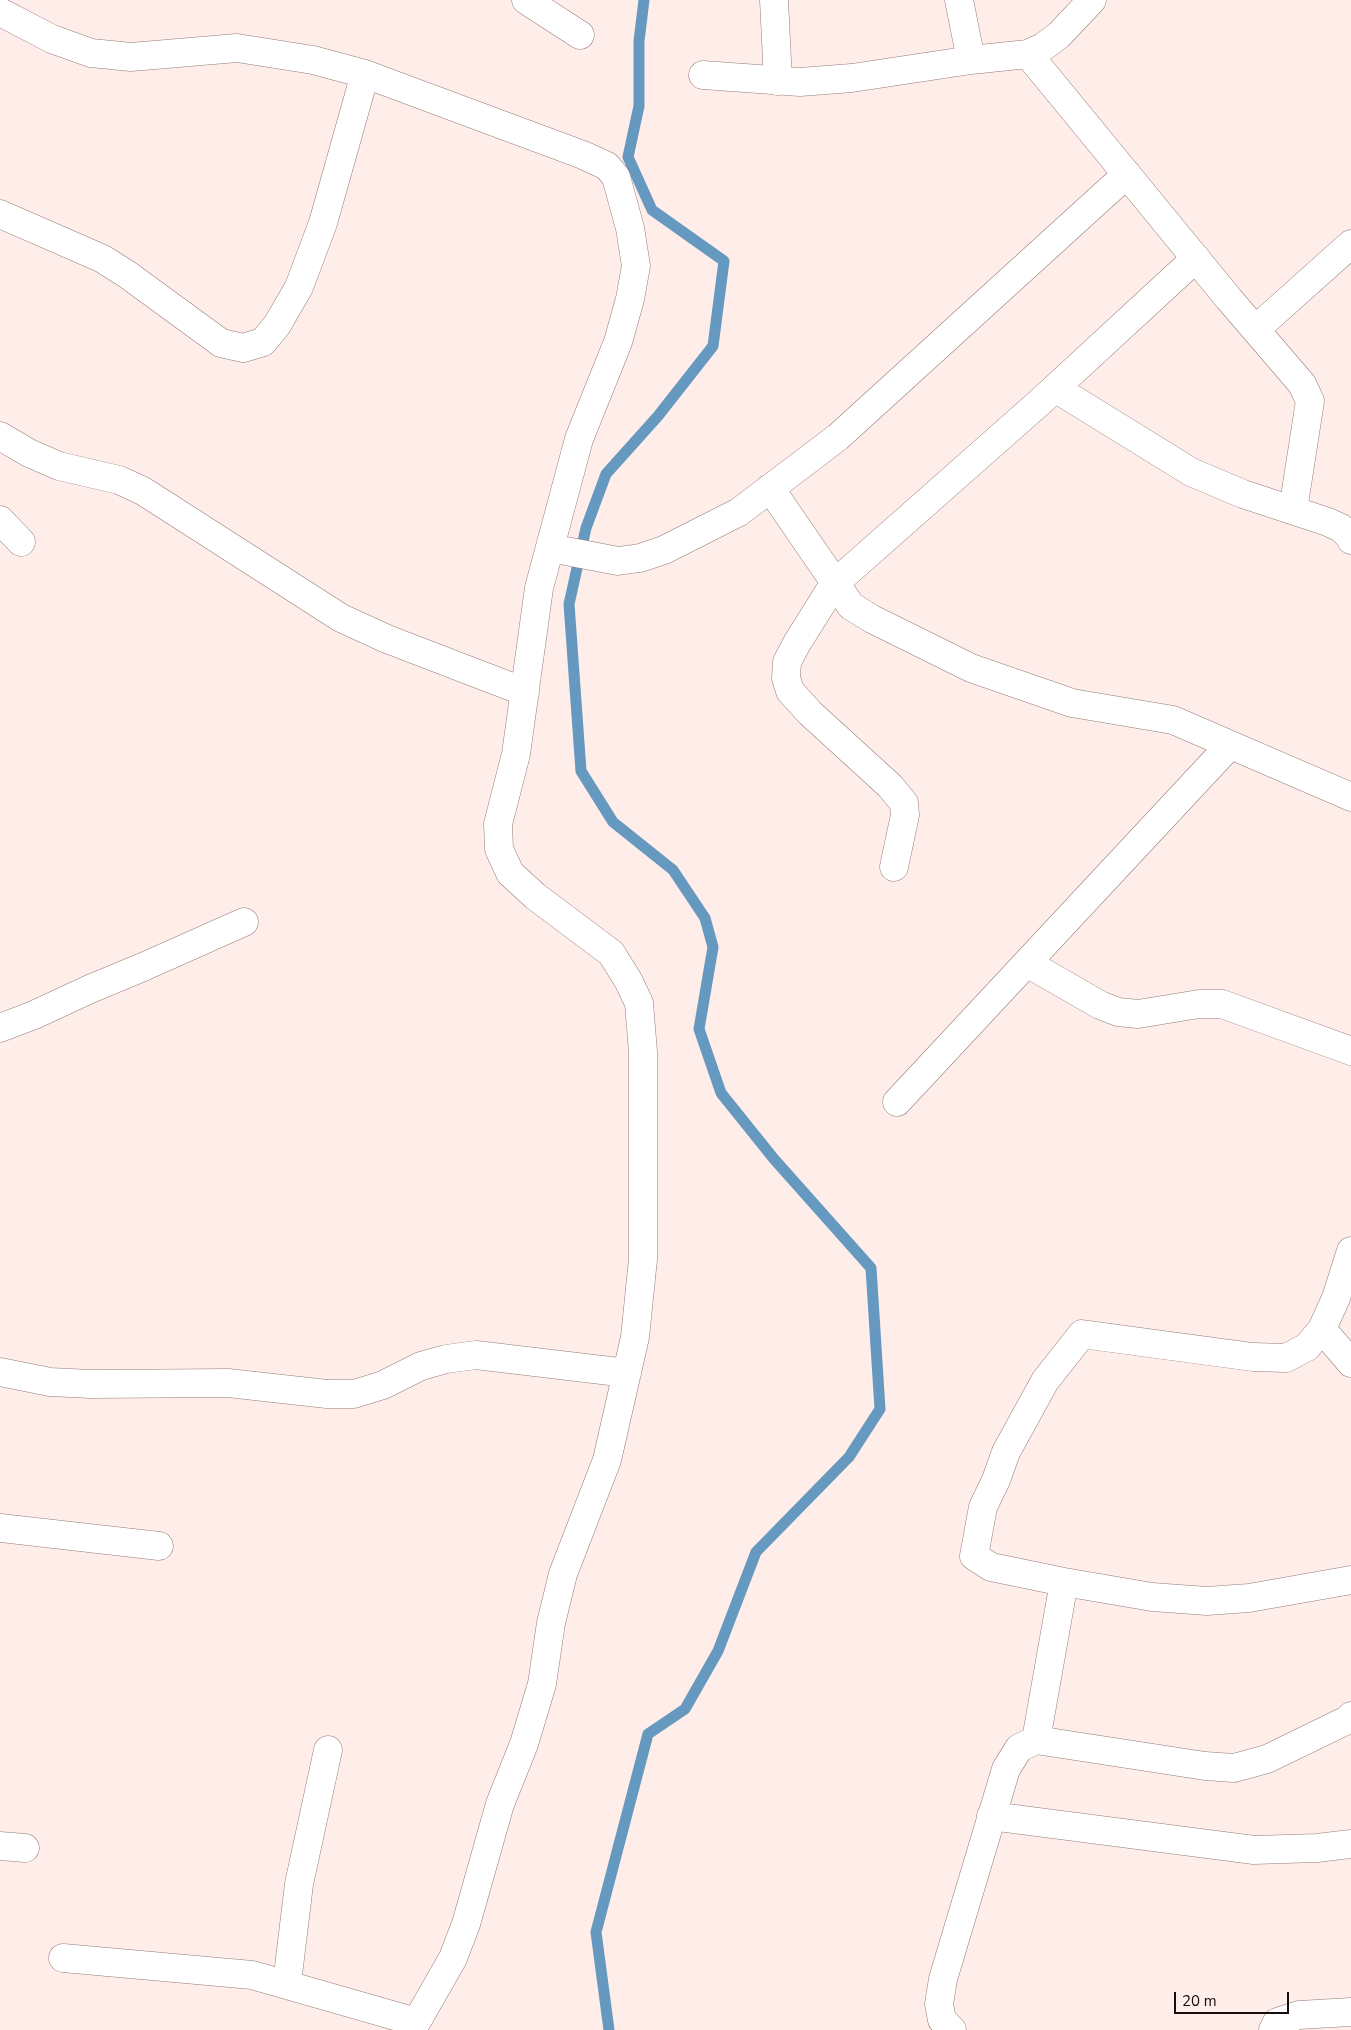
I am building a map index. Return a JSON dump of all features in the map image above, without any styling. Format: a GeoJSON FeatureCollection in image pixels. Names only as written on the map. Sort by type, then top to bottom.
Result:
{"type":"FeatureCollection","features":[{"type":"Feature","properties":{"kind":"street"},"geometry":{"type":"LineString","coordinates":[[526,0],[580,35]]}},
{"type":"Feature","properties":{"kind":"street"},"geometry":{"type":"LineString","coordinates":[[774,0],[778,80]]}},
{"type":"Feature","properties":{"kind":"street"},"geometry":{"type":"LineString","coordinates":[[960,0],[971,60]]}},
{"type":"Feature","properties":{"kind":"street"},"geometry":{"type":"LineString","coordinates":[[704,74],[800,82],[852,78],[971,60],[1028,54],[1043,47],[1059,35],[1092,0]]}},
{"type":"Feature","properties":{"kind":"street"},"geometry":{"type":"LineString","coordinates":[[0,12],[52,40],[91,54],[131,57],[237,48],[313,60],[365,74],[583,155],[607,166],[616,177],[630,228],[636,266],[632,291],[618,342],[579,438],[559,550],[539,588],[516,754],[498,824],[499,849],[510,873],[535,896],[611,953],[628,980],[639,1003],[643,1052],[643,1259],[635,1336],[607,1460],[564,1574],[551,1623],[542,1684],[524,1744],[500,1804],[466,1924],[456,1950],[414,2026],[287,1983],[252,1975],[63,1958]]}},
{"type":"Feature","properties":{"kind":"street"},"geometry":{"type":"LineString","coordinates":[[1028,54],[1302,384],[1310,400],[1293,510]]}},
{"type":"Feature","properties":{"kind":"street"},"geometry":{"type":"LineString","coordinates":[[0,214],[103,259],[221,343],[243,348],[263,342],[277,325],[299,287],[320,232],[365,74]]}},
{"type":"Feature","properties":{"kind":"street"},"geometry":{"type":"LineString","coordinates":[[559,550],[618,561],[640,558],[664,550],[739,512],[838,436],[1127,174]]}},
{"type":"Feature","properties":{"kind":"street"},"geometry":{"type":"LineString","coordinates":[[1256,329],[1351,244]]}},
{"type":"Feature","properties":{"kind":"street"},"geometry":{"type":"LineString","coordinates":[[894,867],[906,815],[904,803],[890,786],[810,713],[790,691],[786,678],[787,662],[834,584],[1055,388],[1196,258]]}},
{"type":"Feature","properties":{"kind":"street"},"geometry":{"type":"LineString","coordinates":[[1055,388],[1191,472],[1243,494],[1328,522],[1341,528],[1350,536],[1351,540]]}},
{"type":"Feature","properties":{"kind":"street"},"geometry":{"type":"LineString","coordinates":[[0,436],[29,453],[59,466],[119,480],[144,491],[341,618],[388,639],[525,692]]}},
{"type":"Feature","properties":{"kind":"street"},"geometry":{"type":"LineString","coordinates":[[770,488],[834,584],[851,606],[872,619],[971,668],[1072,703],[1173,720],[1351,797]]}},
{"type":"Feature","properties":{"kind":"street"},"geometry":{"type":"LineString","coordinates":[[0,520],[21,542]]}},
{"type":"Feature","properties":{"kind":"street"},"geometry":{"type":"LineString","coordinates":[[897,1102],[1230,745]]}},
{"type":"Feature","properties":{"kind":"street"},"geometry":{"type":"LineString","coordinates":[[0,1028],[34,1015],[244,922]]}},
{"type":"Feature","properties":{"kind":"street"},"geometry":{"type":"LineString","coordinates":[[1027,963],[1100,1005],[1118,1012],[1138,1014],[1199,1004],[1222,1004],[1351,1051]]}},
{"type":"Feature","properties":{"kind":"street"},"geometry":{"type":"LineString","coordinates":[[1351,1252],[1336,1298],[1322,1329],[1307,1347],[1286,1358],[1252,1357],[1082,1334],[1045,1381],[1006,1452],[996,1480],[983,1507],[974,1556],[990,1567],[1064,1582],[1152,1597],[1206,1601],[1249,1598],[1351,1580]]}},
{"type":"Feature","properties":{"kind":"street"},"geometry":{"type":"LineString","coordinates":[[1322,1329],[1351,1363]]}},
{"type":"Feature","properties":{"kind":"street"},"geometry":{"type":"LineString","coordinates":[[0,1372],[50,1382],[91,1384],[228,1383],[327,1394],[354,1394],[382,1385],[421,1366],[446,1359],[476,1356],[627,1373]]}},
{"type":"Feature","properties":{"kind":"street"},"geometry":{"type":"LineString","coordinates":[[0,1528],[159,1546]]}},
{"type":"Feature","properties":{"kind":"street"},"geometry":{"type":"LineString","coordinates":[[1036,1740],[1064,1582]]}},
{"type":"Feature","properties":{"kind":"street"},"geometry":{"type":"LineString","coordinates":[[952,2030],[942,2020],[938,2004],[943,1978],[1006,1769],[1019,1748],[1036,1740],[1205,1766],[1234,1768],[1267,1759],[1347,1720],[1351,1716]]}},
{"type":"Feature","properties":{"kind":"street"},"geometry":{"type":"LineString","coordinates":[[287,1983],[299,1884],[328,1750]]}},
{"type":"Feature","properties":{"kind":"street"},"geometry":{"type":"LineString","coordinates":[[991,1816],[1254,1850],[1317,1848],[1351,1844]]}},
{"type":"Feature","properties":{"kind":"street"},"geometry":{"type":"LineString","coordinates":[[1272,2030],[1278,2022],[1299,2015],[1351,2012]]}},
{"type":"Feature","properties":{"kind":"waterway"},"geometry":{"type":"LineString","coordinates":[[609,2030],[596,1932],[648,1734],[685,1709],[718,1651],[756,1552],[849,1457],[880,1409],[871,1268],[774,1159],[721,1093],[699,1029],[713,947],[705,918],[673,870],[613,822],[581,771],[569,604],[586,528],[606,474],[658,416],[713,346],[724,261],[652,210],[628,157],[639,106],[639,41],[644,0]]}}]}
